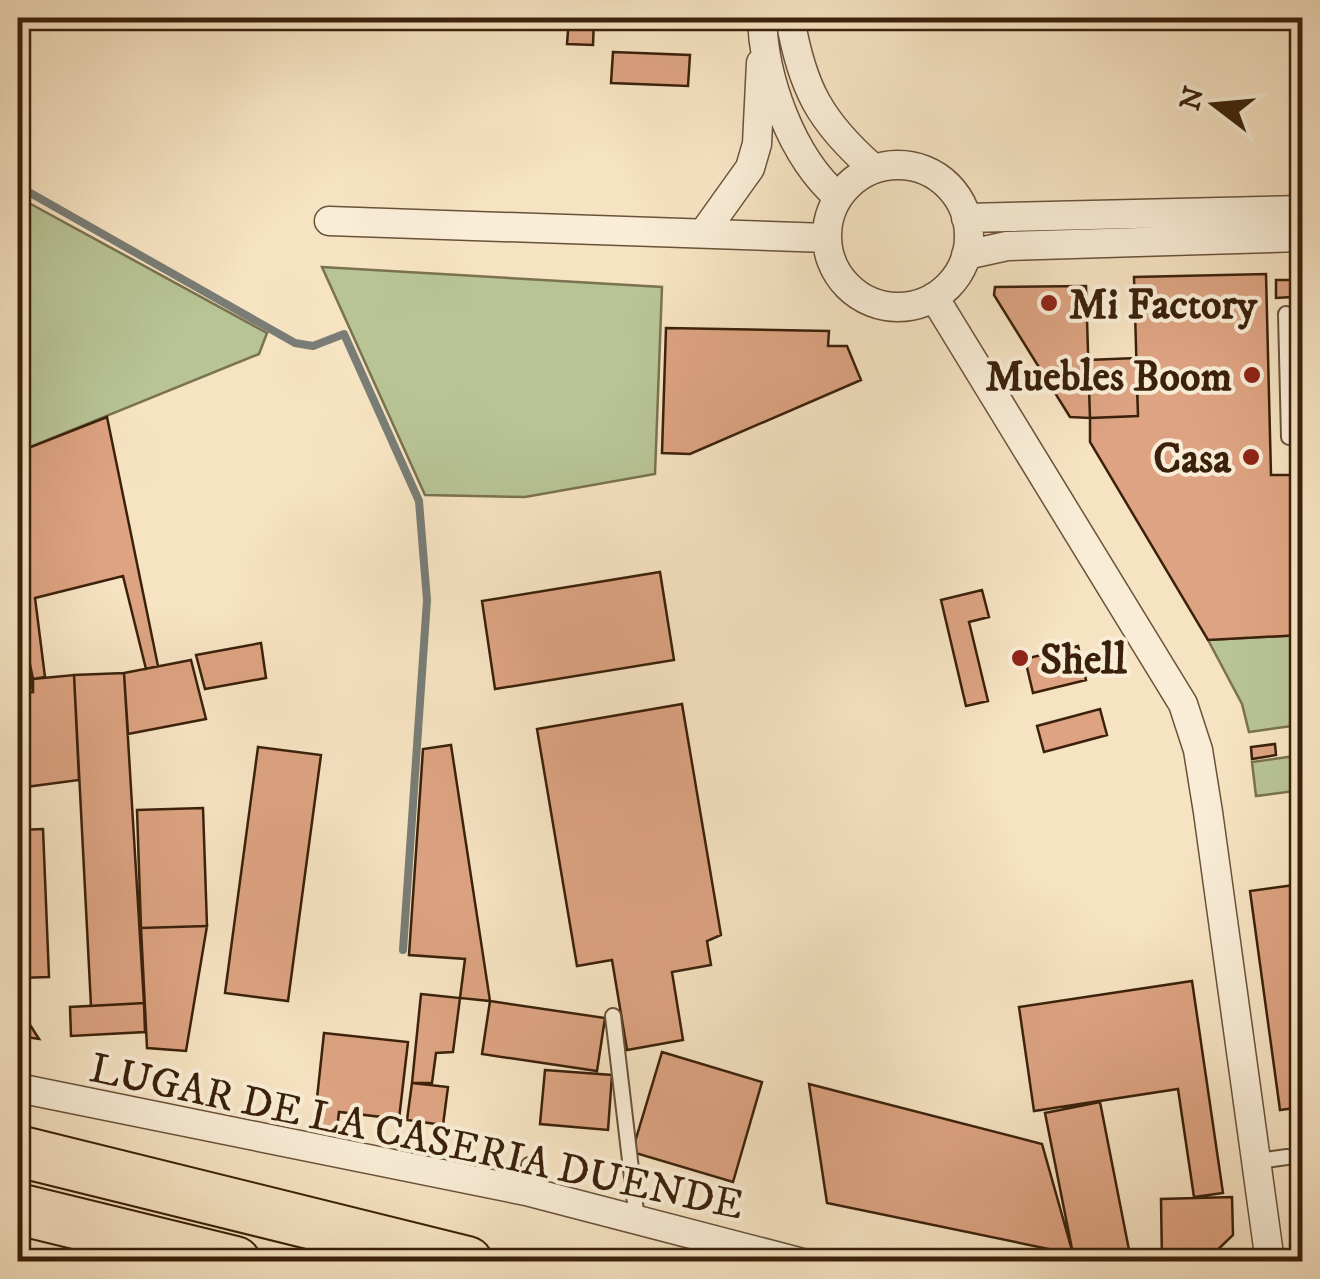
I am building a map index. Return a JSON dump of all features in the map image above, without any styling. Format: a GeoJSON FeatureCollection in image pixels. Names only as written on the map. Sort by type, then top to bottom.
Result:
{"type":"FeatureCollection","features":[{"type":"Feature","properties":{"kind":"highway"},"geometry":{"type":"LineString","coordinates":[[18,1151],[467,1262]]}},
{"type":"Feature","properties":{"kind":"highway"},"geometry":{"type":"LineString","coordinates":[[18,1209],[236,1262]]}},
{"type":"Feature","properties":{"kind":"street"},"geometry":{"type":"LineString","coordinates":[[705,231],[750,168],[757,144],[762,18]]}},
{"type":"Feature","properties":{"kind":"street"},"geometry":{"type":"LineString","coordinates":[[790,18],[808,91],[826,122],[874,170]]}},
{"type":"Feature","properties":{"kind":"street"},"geometry":{"type":"LineString","coordinates":[[763,52],[773,88],[797,138],[825,186],[838,198]]}},
{"type":"Feature","properties":{"kind":"street"},"geometry":{"type":"LineString","coordinates":[[891,166],[924,170],[950,189],[966,218],[966,256],[954,279],[934,298],[919,304],[886,307],[856,294],[835,270],[826,238],[838,198],[854,180],[874,170],[891,166]]}},
{"type":"Feature","properties":{"kind":"street"},"geometry":{"type":"LineString","coordinates":[[966,218],[1302,210]]}},
{"type":"Feature","properties":{"kind":"street"},"geometry":{"type":"LineString","coordinates":[[329,221],[826,238]]}},
{"type":"Feature","properties":{"kind":"street"},"geometry":{"type":"LineString","coordinates":[[966,256],[1006,246],[1302,237]]}},
{"type":"Feature","properties":{"kind":"street"},"geometry":{"type":"LineString","coordinates":[[934,298],[1183,704],[1198,750],[1273,1159],[1270,1262]]}},
{"type":"Feature","properties":{"kind":"street","name":"LUGAR DE LA CASERIA DUENDE"},"geometry":{"type":"LineString","coordinates":[[18,1088],[528,1178],[636,1220],[799,1262]]}},
{"type":"Feature","properties":{"kind":"lane"},"geometry":{"type":"LineString","coordinates":[[1286,314],[1289,437]]}},
{"type":"Feature","properties":{"kind":"lane"},"geometry":{"type":"LineString","coordinates":[[613,1016],[636,1220]]}},
{"type":"Feature","properties":{"kind":"green space"},"geometry":{"type":"Polygon","coordinates":[[[18,197],[267,333],[259,354],[18,452],[18,197]]]}},
{"type":"Feature","properties":{"kind":"green space"},"geometry":{"type":"Polygon","coordinates":[[[322,267],[662,287],[655,474],[525,497],[425,495],[322,267]]]}},
{"type":"Feature","properties":{"kind":"green space"},"geometry":{"type":"Polygon","coordinates":[[[1302,635],[1302,749],[1299,725],[1249,732],[1242,704],[1208,640],[1302,635]]]}},
{"type":"Feature","properties":{"kind":"green space"},"geometry":{"type":"Polygon","coordinates":[[[1302,755],[1302,790],[1256,796],[1252,762],[1302,755]]]}},
{"type":"Feature","properties":{"kind":"building"},"geometry":{"type":"Polygon","coordinates":[[[569,18],[594,18],[593,45],[567,44],[569,18]]]}},
{"type":"Feature","properties":{"kind":"building"},"geometry":{"type":"Polygon","coordinates":[[[613,52],[690,55],[688,86],[611,83],[613,52]]]}},
{"type":"Feature","properties":{"kind":"building"},"geometry":{"type":"Polygon","coordinates":[[[1266,274],[1271,475],[1302,475],[1302,635],[1208,640],[1090,442],[1090,418],[1138,416],[1134,277],[1266,274]]]}},
{"type":"Feature","properties":{"kind":"building"},"geometry":{"type":"Polygon","coordinates":[[[1276,280],[1292,280],[1292,297],[1276,298],[1276,280]]]}},
{"type":"Feature","properties":{"kind":"building"},"geometry":{"type":"Polygon","coordinates":[[[1086,286],[1090,418],[1070,417],[994,295],[995,287],[1086,286]]]}},
{"type":"Feature","properties":{"kind":"building"},"geometry":{"type":"Polygon","coordinates":[[[666,328],[829,331],[828,346],[847,346],[861,380],[690,454],[662,453],[666,328]]]}},
{"type":"Feature","properties":{"kind":"building"},"geometry":{"type":"Polygon","coordinates":[[[1136,358],[1138,416],[1090,418],[1088,360],[1136,358]]]}},
{"type":"Feature","properties":{"kind":"building"},"geometry":{"type":"Polygon","coordinates":[[[107,417],[158,666],[146,669],[123,576],[35,598],[45,677],[33,679],[18,607],[18,452],[107,417]]]}},
{"type":"Feature","properties":{"kind":"building"},"geometry":{"type":"Polygon","coordinates":[[[660,572],[674,660],[495,689],[482,601],[660,572]]]}},
{"type":"Feature","properties":{"kind":"building"},"geometry":{"type":"Polygon","coordinates":[[[982,590],[989,617],[969,622],[988,701],[966,706],[941,600],[982,590]]]}},
{"type":"Feature","properties":{"kind":"building"},"geometry":{"type":"Polygon","coordinates":[[[20,618],[33,692],[18,693],[20,618]]]}},
{"type":"Feature","properties":{"kind":"building"},"geometry":{"type":"Polygon","coordinates":[[[261,643],[266,678],[205,689],[196,655],[261,643]]]}},
{"type":"Feature","properties":{"kind":"building"},"geometry":{"type":"Polygon","coordinates":[[[1078,646],[1086,680],[1033,693],[1025,659],[1078,646]]]}},
{"type":"Feature","properties":{"kind":"building"},"geometry":{"type":"Polygon","coordinates":[[[191,660],[206,719],[128,734],[124,673],[191,660]]]}},
{"type":"Feature","properties":{"kind":"building"},"geometry":{"type":"Polygon","coordinates":[[[124,673],[144,1003],[91,1006],[74,675],[124,673]]]}},
{"type":"Feature","properties":{"kind":"building"},"geometry":{"type":"Polygon","coordinates":[[[74,675],[79,780],[18,788],[18,693],[33,692],[33,679],[74,675]]]}},
{"type":"Feature","properties":{"kind":"building"},"geometry":{"type":"Polygon","coordinates":[[[682,704],[721,935],[707,941],[711,965],[672,972],[683,1040],[627,1050],[612,960],[577,966],[537,729],[682,704]]]}},
{"type":"Feature","properties":{"kind":"building"},"geometry":{"type":"Polygon","coordinates":[[[1100,709],[1107,735],[1044,752],[1037,726],[1100,709]]]}},
{"type":"Feature","properties":{"kind":"building"},"geometry":{"type":"Polygon","coordinates":[[[1275,744],[1276,755],[1252,759],[1251,747],[1275,744]]]}},
{"type":"Feature","properties":{"kind":"building"},"geometry":{"type":"Polygon","coordinates":[[[451,745],[490,1001],[460,998],[465,959],[409,955],[423,749],[451,745]]]}},
{"type":"Feature","properties":{"kind":"building"},"geometry":{"type":"Polygon","coordinates":[[[258,747],[321,755],[288,1001],[225,993],[258,747]]]}},
{"type":"Feature","properties":{"kind":"building"},"geometry":{"type":"Polygon","coordinates":[[[203,808],[207,926],[141,928],[137,810],[203,808]]]}},
{"type":"Feature","properties":{"kind":"building"},"geometry":{"type":"Polygon","coordinates":[[[43,829],[49,977],[18,978],[18,830],[43,829]]]}},
{"type":"Feature","properties":{"kind":"building"},"geometry":{"type":"Polygon","coordinates":[[[1302,884],[1302,1107],[1280,1110],[1250,891],[1302,884]]]}},
{"type":"Feature","properties":{"kind":"building"},"geometry":{"type":"Polygon","coordinates":[[[207,926],[186,1051],[147,1048],[141,928],[207,926]]]}},
{"type":"Feature","properties":{"kind":"building"},"geometry":{"type":"Polygon","coordinates":[[[1192,981],[1223,1193],[1194,1197],[1178,1089],[1034,1111],[1019,1007],[1192,981]]]}},
{"type":"Feature","properties":{"kind":"building"},"geometry":{"type":"Polygon","coordinates":[[[421,994],[460,998],[453,1052],[436,1053],[432,1083],[412,1083],[421,994]]]}},
{"type":"Feature","properties":{"kind":"building"},"geometry":{"type":"Polygon","coordinates":[[[490,1001],[605,1018],[597,1071],[482,1054],[490,1001]]]}},
{"type":"Feature","properties":{"kind":"building"},"geometry":{"type":"Polygon","coordinates":[[[144,1003],[145,1032],[71,1036],[70,1007],[144,1003]]]}},
{"type":"Feature","properties":{"kind":"building"},"geometry":{"type":"Polygon","coordinates":[[[18,1015],[25,1017],[39,1039],[18,1036],[18,1015]]]}},
{"type":"Feature","properties":{"kind":"building"},"geometry":{"type":"Polygon","coordinates":[[[324,1033],[408,1042],[399,1119],[339,1112],[337,1129],[314,1126],[324,1033]]]}},
{"type":"Feature","properties":{"kind":"building"},"geometry":{"type":"Polygon","coordinates":[[[662,1052],[762,1082],[733,1182],[632,1152],[662,1052]]]}},
{"type":"Feature","properties":{"kind":"building"},"geometry":{"type":"Polygon","coordinates":[[[545,1070],[612,1075],[608,1130],[540,1124],[545,1070]]]}},
{"type":"Feature","properties":{"kind":"building"},"geometry":{"type":"Polygon","coordinates":[[[412,1083],[448,1087],[443,1125],[407,1120],[412,1083]]]}},
{"type":"Feature","properties":{"kind":"building"},"geometry":{"type":"Polygon","coordinates":[[[809,1084],[1042,1144],[1073,1254],[827,1203],[809,1084]]]}},
{"type":"Feature","properties":{"kind":"building"},"geometry":{"type":"Polygon","coordinates":[[[1100,1102],[1131,1260],[1073,1254],[1045,1113],[1100,1102]]]}},
{"type":"Feature","properties":{"kind":"building"},"geometry":{"type":"Polygon","coordinates":[[[1302,1185],[1302,1254],[1294,1186],[1302,1185]]]}},
{"type":"Feature","properties":{"kind":"building"},"geometry":{"type":"Polygon","coordinates":[[[1232,1197],[1233,1235],[1206,1261],[1162,1262],[1161,1199],[1232,1197]]]}},
{"type":"Feature","properties":{"kind":"waterway"},"geometry":{"type":"LineString","coordinates":[[18,186],[295,343],[313,346],[344,334],[419,501],[427,600],[403,950]]}},
{"type":"Feature","properties":{"kind":"place","name":"Mi Factory"},"geometry":{"type":"Point","coordinates":[1049,303]}},
{"type":"Feature","properties":{"kind":"place","name":"Muebles Boom"},"geometry":{"type":"Point","coordinates":[1252,375]}},
{"type":"Feature","properties":{"kind":"place","name":"Casa"},"geometry":{"type":"Point","coordinates":[1251,457]}},
{"type":"Feature","properties":{"kind":"place","name":"Shell"},"geometry":{"type":"Point","coordinates":[1020,658]}}]}
